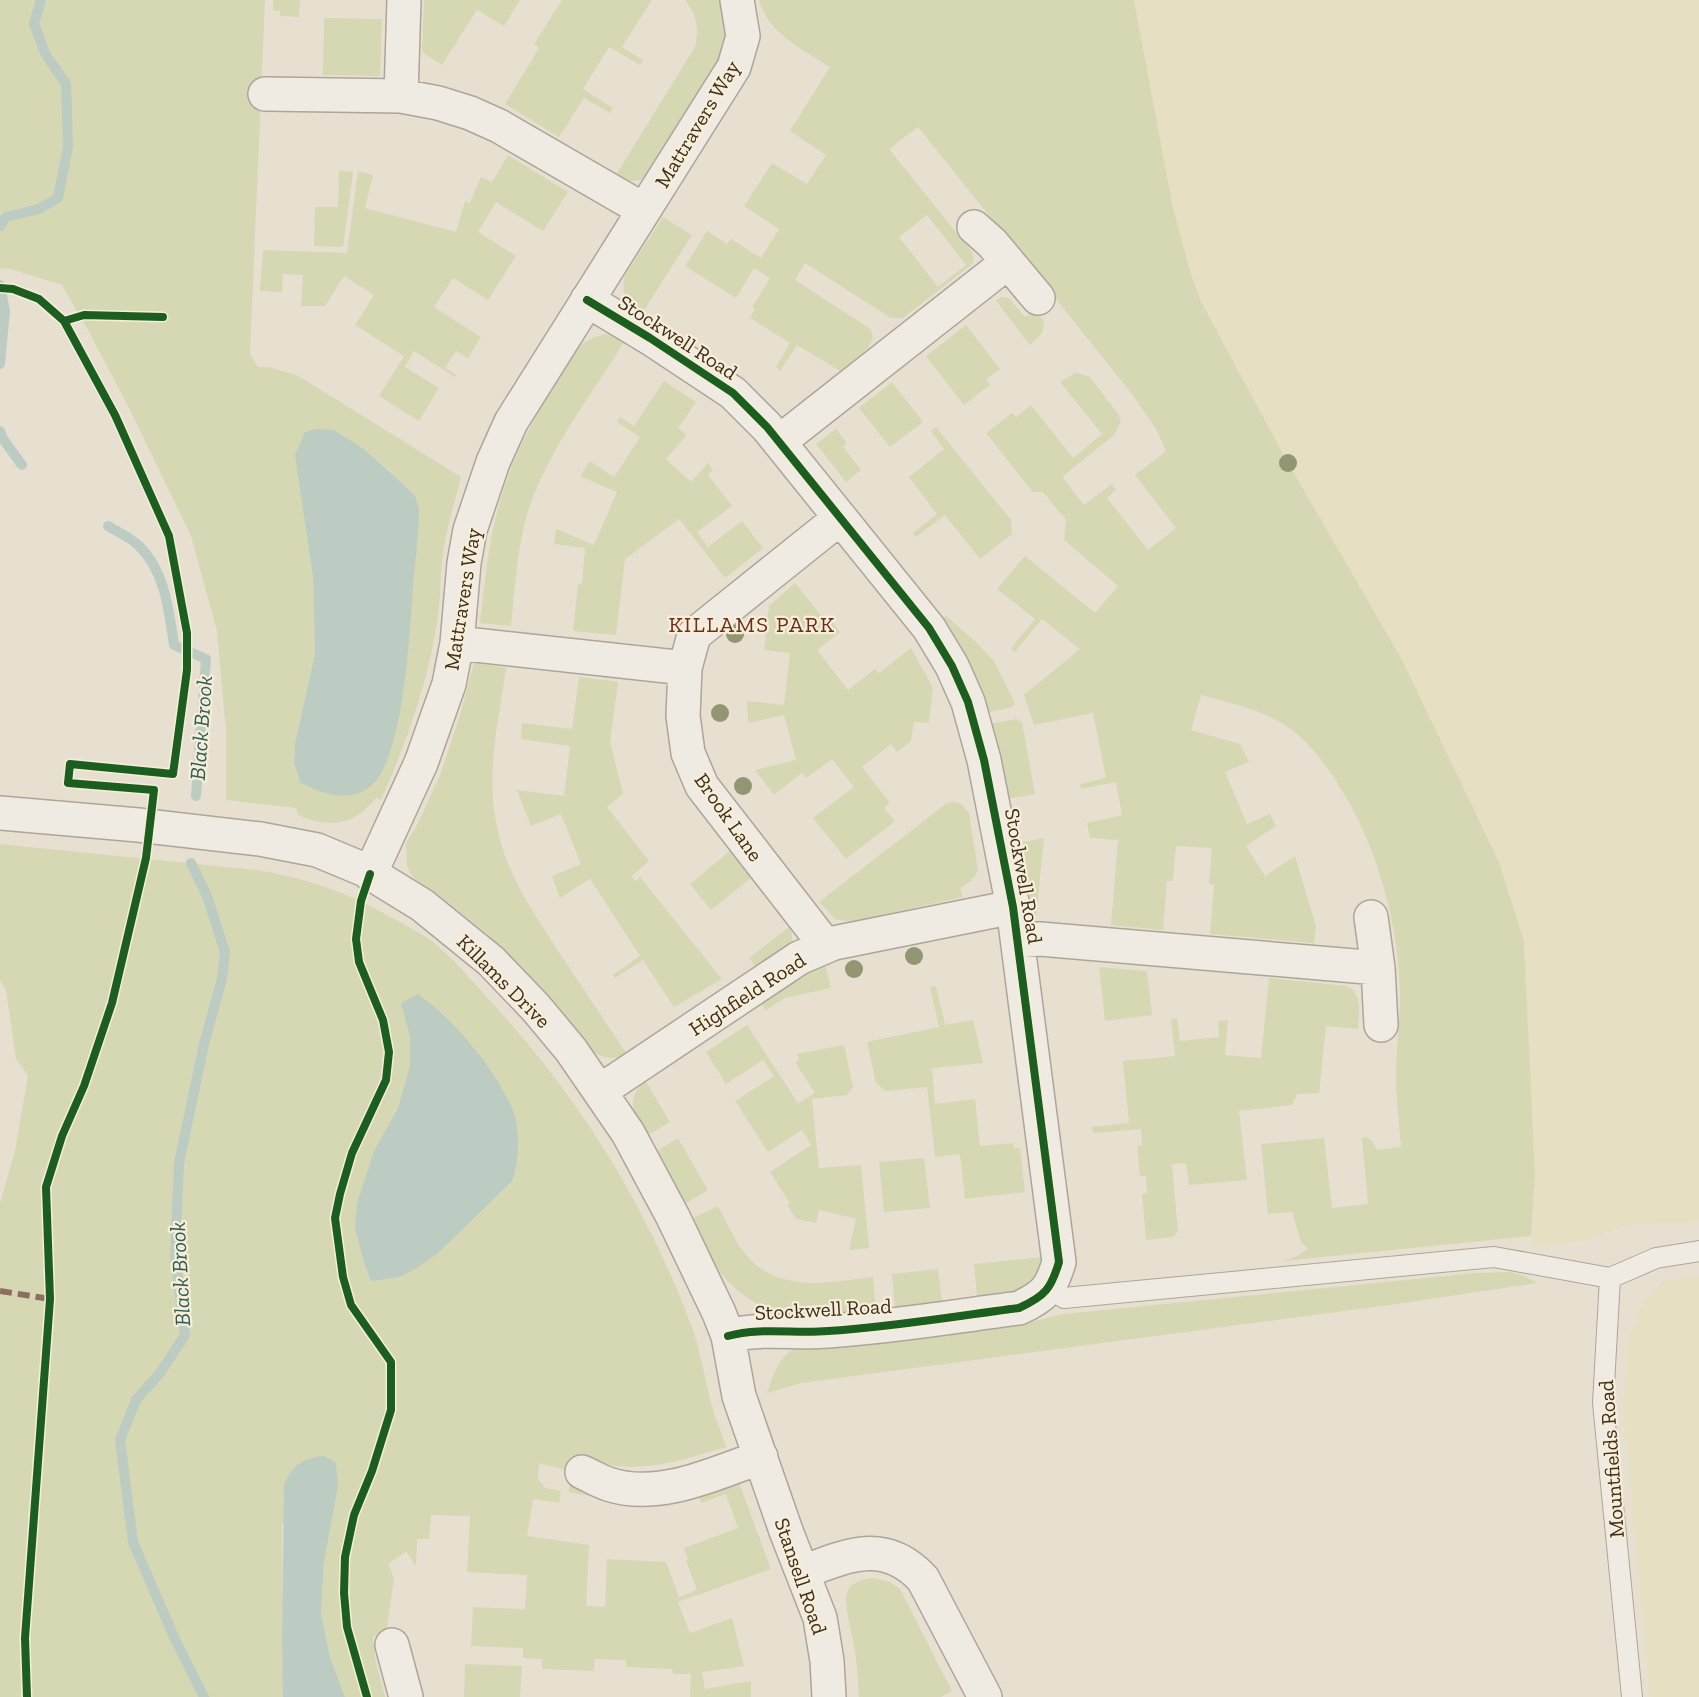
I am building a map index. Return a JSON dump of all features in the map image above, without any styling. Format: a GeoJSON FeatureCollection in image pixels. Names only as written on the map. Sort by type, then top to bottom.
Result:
{"type":"FeatureCollection","features":[{"type":"Feature","properties":{"kind":"street"},"geometry":{"type":"LineString","coordinates":[[401,96],[404,0]]}},
{"type":"Feature","properties":{"kind":"street","name":"Mattravers Way"},"geometry":{"type":"LineString","coordinates":[[370,874],[421,763],[449,684],[457,643],[470,530],[493,462],[511,422],[734,67],[743,36],[737,0]]}},
{"type":"Feature","properties":{"kind":"street","name":"Mattravers Way"},"geometry":{"type":"LineString","coordinates":[[265,94],[401,96],[438,103],[485,119],[644,210]]}},
{"type":"Feature","properties":{"kind":"street"},"geometry":{"type":"LineString","coordinates":[[974,227],[992,243],[1038,298]]}},
{"type":"Feature","properties":{"kind":"street"},"geometry":{"type":"LineString","coordinates":[[779,442],[1008,262]]}},
{"type":"Feature","properties":{"kind":"street","name":"Stockwell Road"},"geometry":{"type":"LineString","coordinates":[[587,300],[733,393],[779,442],[929,628],[952,666],[974,722],[1018,941],[1059,1262],[1049,1288],[1039,1299],[1019,1308],[827,1331],[746,1331],[728,1336]]}},
{"type":"Feature","properties":{"kind":"street","name":"Brook Lane"},"geometry":{"type":"LineString","coordinates":[[826,946],[702,786],[688,753],[683,716],[685,668],[694,635],[840,518]]}},
{"type":"Feature","properties":{"kind":"street"},"geometry":{"type":"LineString","coordinates":[[457,643],[685,668]]}},
{"type":"Feature","properties":{"kind":"street","name":"Killams Drive"},"geometry":{"type":"LineString","coordinates":[[0,813],[260,839],[317,850],[370,874],[422,905],[491,961],[536,1008],[571,1050],[628,1132],[674,1217],[728,1336],[739,1396],[761,1457]]}},
{"type":"Feature","properties":{"kind":"street","name":"Highfield Road"},"geometry":{"type":"LineString","coordinates":[[601,1092],[799,958],[826,946],[859,938],[1013,907]]}},
{"type":"Feature","properties":{"kind":"street"},"geometry":{"type":"LineString","coordinates":[[1371,917],[1378,968],[1381,1025]]}},
{"type":"Feature","properties":{"kind":"street","name":"Stockwell Road"},"geometry":{"type":"LineString","coordinates":[[1018,941],[1040,939],[1378,968]]}},
{"type":"Feature","properties":{"kind":"street"},"geometry":{"type":"LineString","coordinates":[[582,1472],[606,1483],[623,1487],[657,1488],[681,1484],[761,1457]]}},
{"type":"Feature","properties":{"kind":"street","name":"Stansell Road"},"geometry":{"type":"LineString","coordinates":[[761,1457],[786,1531],[820,1618],[827,1661],[829,1697]]}},
{"type":"Feature","properties":{"kind":"street"},"geometry":{"type":"LineString","coordinates":[[802,1572],[859,1553],[879,1553],[897,1558],[912,1568],[923,1579],[985,1697]]}},
{"type":"Feature","properties":{"kind":"street"},"geometry":{"type":"LineString","coordinates":[[392,1645],[406,1697]]}},
{"type":"Feature","properties":{"kind":"lane"},"geometry":{"type":"LineString","coordinates":[[1049,1288],[1065,1298],[1494,1257],[1610,1278],[1656,1258],[1699,1251]]}},
{"type":"Feature","properties":{"kind":"lane","name":"Mountfields Road"},"geometry":{"type":"LineString","coordinates":[[1610,1278],[1603,1403],[1632,1697]]}},
{"type":"Feature","properties":{"kind":"shaded area"},"geometry":{"type":"Polygon","coordinates":[[[1134,0],[1699,0],[1699,1222],[1631,1224],[1585,1241],[1532,1248],[1535,1176],[1524,942],[1499,862],[1401,658],[1288,463],[1201,302],[1190,272],[1173,208],[1134,0]]]}},
{"type":"Feature","properties":{"kind":"shaded area"},"geometry":{"type":"Polygon","coordinates":[[[316,429],[334,430],[364,449],[415,496],[419,509],[404,691],[392,747],[383,769],[373,784],[365,790],[347,796],[327,794],[308,787],[300,782],[294,763],[295,743],[315,654],[313,577],[295,455],[305,432],[316,429]]]}},
{"type":"Feature","properties":{"kind":"shaded area"},"geometry":{"type":"Polygon","coordinates":[[[418,994],[446,1017],[472,1045],[504,1092],[517,1125],[516,1165],[512,1181],[437,1254],[399,1277],[371,1281],[355,1229],[357,1203],[375,1149],[398,1108],[410,1065],[410,1038],[401,1003],[418,994]]]}},
{"type":"Feature","properties":{"kind":"shaded area"},"geometry":{"type":"Polygon","coordinates":[[[1699,1276],[1699,1697],[1650,1697],[1623,1412],[1629,1336],[1645,1301],[1663,1281],[1699,1276]]]}},
{"type":"Feature","properties":{"kind":"shaded area"},"geometry":{"type":"Polygon","coordinates":[[[324,1456],[336,1463],[338,1486],[324,1561],[321,1613],[330,1657],[345,1697],[283,1697],[284,1484],[299,1464],[324,1456]]]}},
{"type":"Feature","properties":{"kind":"green space"},"geometry":{"type":"Polygon","coordinates":[[[0,0],[265,0],[250,354],[258,367],[268,367],[297,375],[461,477],[445,540],[437,626],[431,657],[406,739],[381,800],[376,798],[351,819],[331,823],[298,815],[296,808],[226,800],[226,732],[217,631],[191,536],[129,408],[62,285],[7,268],[0,269],[0,0]],[[364,449],[305,520],[313,577],[315,654],[295,743],[294,763],[300,782],[397,728],[405,679],[419,510],[403,484],[364,449]]]}},
{"type":"Feature","properties":{"kind":"green space"},"geometry":{"type":"Polygon","coordinates":[[[273,0],[300,0],[299,17],[280,16],[280,11],[273,11],[273,0]]]}},
{"type":"Feature","properties":{"kind":"green space"},"geometry":{"type":"Polygon","coordinates":[[[424,0],[520,0],[504,26],[477,10],[442,65],[422,52],[424,0]]]}},
{"type":"Feature","properties":{"kind":"green space"},"geometry":{"type":"Polygon","coordinates":[[[562,0],[652,0],[622,47],[643,60],[640,65],[609,47],[583,89],[613,108],[610,113],[584,98],[559,137],[505,104],[539,48],[534,44],[562,0]]]}},
{"type":"Feature","properties":{"kind":"green space"},"geometry":{"type":"Polygon","coordinates":[[[685,0],[720,0],[726,28],[723,55],[649,176],[632,181],[614,178],[695,47],[696,22],[685,0]]]}},
{"type":"Feature","properties":{"kind":"green space"},"geometry":{"type":"Polygon","coordinates":[[[759,0],[1134,0],[1173,208],[1201,302],[1288,463],[1401,658],[1499,862],[1524,942],[1535,1176],[1531,1236],[1283,1261],[1308,1249],[1301,1242],[1292,1212],[1268,1214],[1261,1144],[1324,1138],[1332,1208],[1368,1204],[1362,1138],[1366,1137],[1372,1141],[1377,1150],[1401,1147],[1396,1083],[1399,971],[1385,890],[1367,839],[1337,782],[1324,763],[1292,730],[1264,714],[1201,695],[1191,730],[1240,744],[1249,762],[1225,772],[1247,824],[1270,814],[1276,826],[1246,846],[1265,876],[1295,856],[1316,926],[1314,943],[1210,934],[1214,885],[1209,884],[1212,848],[1176,846],[1173,881],[1167,881],[1163,930],[1111,925],[1118,840],[1090,838],[1087,823],[1122,815],[1116,782],[1081,789],[1080,784],[1106,778],[1093,713],[1034,725],[1024,695],[1080,649],[1042,619],[1015,652],[1011,648],[1035,619],[997,589],[1025,556],[1095,613],[1118,586],[1064,540],[1066,520],[1043,492],[1033,492],[986,433],[1012,413],[1016,417],[1031,405],[1073,458],[1102,434],[1060,382],[1076,372],[1090,377],[1118,414],[1121,422],[1114,435],[1062,477],[1084,505],[1112,484],[1116,490],[1107,498],[1148,550],[1176,528],[1135,475],[1166,451],[1156,429],[1132,394],[918,127],[889,149],[972,252],[974,261],[903,318],[891,318],[805,263],[795,280],[869,328],[872,340],[858,358],[840,371],[797,345],[780,371],[776,367],[790,343],[750,318],[755,309],[752,308],[770,278],[754,268],[736,298],[685,266],[707,231],[727,244],[731,239],[761,258],[779,229],[744,206],[772,163],[807,184],[826,155],[790,131],[830,67],[788,40],[770,22],[759,0]],[[927,215],[899,237],[938,287],[966,265],[927,215]]]}},
{"type":"Feature","properties":{"kind":"green space"},"geometry":{"type":"Polygon","coordinates":[[[324,18],[382,19],[380,76],[323,75],[324,18]]]}},
{"type":"Feature","properties":{"kind":"green space"},"geometry":{"type":"Polygon","coordinates":[[[508,155],[568,192],[543,231],[496,202],[478,232],[516,256],[488,300],[453,278],[434,307],[481,337],[468,358],[456,351],[445,368],[457,376],[455,377],[414,351],[405,367],[439,388],[419,421],[379,396],[404,356],[355,325],[374,295],[344,276],[325,306],[301,306],[303,275],[283,274],[282,292],[260,291],[263,250],[347,253],[358,171],[373,175],[365,208],[456,232],[465,201],[470,203],[481,177],[492,182],[508,155]]]}},
{"type":"Feature","properties":{"kind":"green space"},"geometry":{"type":"Polygon","coordinates":[[[339,171],[353,172],[343,247],[314,246],[315,207],[338,207],[339,171]]]}},
{"type":"Feature","properties":{"kind":"green space"},"geometry":{"type":"Polygon","coordinates":[[[663,217],[692,235],[641,315],[626,299],[624,277],[663,217]]]}},
{"type":"Feature","properties":{"kind":"green space"},"geometry":{"type":"Polygon","coordinates":[[[1001,297],[1009,298],[1025,317],[1035,309],[1044,322],[1042,333],[1030,345],[996,301],[1001,297]]]}},
{"type":"Feature","properties":{"kind":"green space"},"geometry":{"type":"Polygon","coordinates":[[[966,325],[1000,369],[986,379],[990,385],[964,405],[926,356],[966,325]]]}},
{"type":"Feature","properties":{"kind":"green space"},"geometry":{"type":"Polygon","coordinates":[[[605,334],[625,341],[559,443],[529,508],[517,567],[511,626],[480,623],[492,534],[510,471],[525,438],[574,353],[592,338],[605,334]]]}},
{"type":"Feature","properties":{"kind":"green space"},"geometry":{"type":"Polygon","coordinates":[[[664,381],[696,402],[678,428],[687,435],[666,459],[691,482],[708,463],[713,470],[708,475],[732,506],[697,532],[708,547],[742,521],[763,548],[725,578],[679,519],[625,559],[616,635],[573,631],[578,584],[582,584],[585,548],[554,544],[556,529],[594,545],[617,492],[580,476],[590,461],[614,477],[640,437],[617,422],[620,417],[634,426],[664,381]]]}},
{"type":"Feature","properties":{"kind":"green space"},"geometry":{"type":"Polygon","coordinates":[[[892,382],[923,422],[890,447],[859,408],[892,382]]]}},
{"type":"Feature","properties":{"kind":"green space"},"geometry":{"type":"Polygon","coordinates":[[[936,427],[1011,520],[1012,534],[980,559],[945,515],[916,537],[913,533],[937,514],[909,477],[944,449],[931,431],[936,427]]]}},
{"type":"Feature","properties":{"kind":"green space"},"geometry":{"type":"Polygon","coordinates":[[[836,429],[847,443],[843,447],[861,470],[846,482],[816,444],[836,429]]]}},
{"type":"Feature","properties":{"kind":"green space"},"geometry":{"type":"Polygon","coordinates":[[[795,583],[828,624],[832,621],[840,632],[817,650],[848,690],[875,669],[879,673],[911,648],[933,688],[929,723],[914,722],[911,741],[897,752],[891,744],[862,767],[890,803],[884,808],[895,821],[846,859],[813,818],[854,787],[832,759],[806,778],[802,773],[774,795],[755,770],[796,760],[784,715],[748,723],[747,701],[784,705],[790,653],[764,650],[769,606],[795,583]]]}},
{"type":"Feature","properties":{"kind":"green space"},"geometry":{"type":"Polygon","coordinates":[[[946,616],[994,661],[1015,703],[1012,707],[987,713],[941,620],[946,616]]]}},
{"type":"Feature","properties":{"kind":"green space"},"geometry":{"type":"Polygon","coordinates":[[[474,663],[506,668],[492,783],[496,822],[506,858],[521,892],[627,1054],[611,1058],[587,1047],[486,933],[434,891],[420,883],[411,875],[407,865],[406,843],[440,775],[474,663]]]}},
{"type":"Feature","properties":{"kind":"green space"},"geometry":{"type":"Polygon","coordinates":[[[579,677],[618,682],[610,742],[623,794],[607,807],[649,861],[632,876],[635,881],[640,877],[722,979],[674,1007],[643,960],[615,978],[613,975],[640,956],[590,879],[560,898],[552,876],[581,864],[561,814],[531,826],[517,790],[564,796],[570,746],[521,739],[522,723],[572,729],[579,677]]]}},
{"type":"Feature","properties":{"kind":"green space"},"geometry":{"type":"Polygon","coordinates":[[[1016,719],[1022,722],[1035,794],[1007,799],[990,724],[1016,719]]]}},
{"type":"Feature","properties":{"kind":"green space"},"geometry":{"type":"Polygon","coordinates":[[[947,803],[961,804],[969,813],[978,871],[971,881],[960,888],[963,897],[851,922],[835,919],[819,902],[947,803]]]}},
{"type":"Feature","properties":{"kind":"green space"},"geometry":{"type":"Polygon","coordinates":[[[1044,838],[1036,917],[1029,915],[1015,844],[1044,838]]]}},
{"type":"Feature","properties":{"kind":"green space"},"geometry":{"type":"Polygon","coordinates":[[[0,844],[257,870],[296,878],[333,890],[370,906],[426,937],[448,955],[524,1039],[553,1076],[607,1154],[631,1195],[653,1237],[691,1325],[712,1405],[726,1447],[658,1465],[617,1466],[585,1459],[586,1489],[590,1496],[568,1492],[574,1472],[539,1463],[538,1480],[546,1488],[561,1491],[559,1503],[533,1499],[527,1536],[589,1545],[586,1606],[605,1607],[607,1559],[666,1562],[679,1597],[697,1590],[684,1548],[738,1528],[726,1494],[701,1503],[698,1493],[738,1480],[771,1569],[678,1602],[690,1633],[732,1618],[744,1666],[702,1672],[705,1689],[751,1681],[751,1697],[690,1697],[691,1674],[673,1674],[672,1669],[626,1667],[626,1660],[595,1659],[594,1671],[542,1669],[542,1659],[523,1658],[523,1648],[471,1646],[473,1607],[525,1609],[527,1575],[467,1572],[470,1516],[431,1515],[429,1539],[417,1539],[416,1566],[406,1552],[388,1564],[394,1578],[386,1635],[373,1636],[375,1658],[385,1697],[345,1697],[330,1657],[321,1613],[324,1561],[282,1523],[283,1697],[0,1697],[0,1203],[15,1151],[28,1075],[16,1059],[6,990],[0,980],[0,844]],[[401,1003],[410,1038],[410,1065],[398,1108],[375,1149],[355,1229],[371,1281],[437,1254],[469,1221],[401,1003]]]}},
{"type":"Feature","properties":{"kind":"green space"},"geometry":{"type":"Polygon","coordinates":[[[730,851],[751,878],[711,910],[690,884],[730,851]]]}},
{"type":"Feature","properties":{"kind":"green space"},"geometry":{"type":"Polygon","coordinates":[[[789,927],[792,933],[792,945],[757,968],[749,958],[789,927]]]}},
{"type":"Feature","properties":{"kind":"green space"},"geometry":{"type":"Polygon","coordinates":[[[825,964],[831,988],[785,998],[766,1010],[760,1003],[807,973],[825,964]]]}},
{"type":"Feature","properties":{"kind":"green space"},"geometry":{"type":"Polygon","coordinates":[[[1099,967],[1147,971],[1152,1015],[1105,1021],[1099,967]]]}},
{"type":"Feature","properties":{"kind":"green space"},"geometry":{"type":"Polygon","coordinates":[[[1269,978],[1347,986],[1352,989],[1358,999],[1358,1029],[1326,1026],[1319,1093],[1297,1094],[1292,1105],[1239,1111],[1247,1180],[1189,1185],[1186,1163],[1172,1164],[1178,1232],[1173,1237],[1146,1240],[1142,1194],[1147,1193],[1146,1176],[1140,1176],[1137,1146],[1142,1145],[1141,1129],[1093,1133],[1092,1127],[1129,1123],[1123,1061],[1175,1056],[1171,1019],[1177,1018],[1180,1041],[1219,1037],[1218,1021],[1228,1020],[1225,1055],[1261,1058],[1269,978]]]}},
{"type":"Feature","properties":{"kind":"green space"},"geometry":{"type":"Polygon","coordinates":[[[936,986],[945,1025],[973,1020],[983,1063],[932,1068],[935,1104],[975,1099],[980,1146],[1013,1143],[1014,1148],[1020,1148],[1025,1192],[965,1199],[960,1154],[935,1157],[927,1087],[885,1091],[876,1083],[867,1042],[939,1027],[930,987],[936,986]]]}},
{"type":"Feature","properties":{"kind":"green space"},"geometry":{"type":"Polygon","coordinates":[[[747,1025],[798,1103],[815,1093],[795,1062],[799,1060],[797,1054],[844,1045],[853,1087],[847,1095],[812,1099],[819,1168],[861,1165],[869,1248],[849,1250],[856,1219],[819,1210],[816,1223],[796,1219],[787,1205],[790,1203],[770,1172],[811,1145],[802,1130],[768,1152],[735,1101],[774,1076],[763,1060],[726,1084],[706,1052],[747,1025]]]}},
{"type":"Feature","properties":{"kind":"green space"},"geometry":{"type":"Polygon","coordinates":[[[645,1080],[670,1122],[648,1135],[633,1108],[635,1094],[645,1080]]]}},
{"type":"Feature","properties":{"kind":"green space"},"geometry":{"type":"Polygon","coordinates":[[[678,1138],[708,1190],[686,1203],[657,1151],[678,1138]]]}},
{"type":"Feature","properties":{"kind":"green space"},"geometry":{"type":"Polygon","coordinates":[[[924,1158],[930,1208],[884,1212],[879,1162],[924,1158]]]}},
{"type":"Feature","properties":{"kind":"green space"},"geometry":{"type":"Polygon","coordinates":[[[718,1206],[740,1247],[753,1262],[768,1273],[784,1279],[818,1283],[873,1277],[876,1310],[803,1317],[772,1311],[750,1300],[717,1268],[693,1218],[718,1206]]]}},
{"type":"Feature","properties":{"kind":"green space"},"geometry":{"type":"Polygon","coordinates":[[[1042,1257],[1041,1269],[1029,1285],[1009,1293],[977,1298],[974,1264],[1042,1257]]]}},
{"type":"Feature","properties":{"kind":"green space"},"geometry":{"type":"Polygon","coordinates":[[[938,1269],[942,1302],[895,1308],[892,1274],[938,1269]]]}},
{"type":"Feature","properties":{"kind":"green space"},"geometry":{"type":"Polygon","coordinates":[[[1510,1272],[1537,1283],[1397,1304],[801,1383],[767,1393],[779,1364],[792,1350],[1026,1323],[1064,1314],[1475,1273],[1510,1272]]]}},
{"type":"Feature","properties":{"kind":"green space"},"geometry":{"type":"Polygon","coordinates":[[[872,1578],[890,1582],[900,1589],[952,1691],[941,1697],[859,1697],[856,1658],[846,1596],[848,1590],[858,1581],[872,1578]]]}},
{"type":"Feature","properties":{"kind":"green space"},"geometry":{"type":"Polygon","coordinates":[[[465,1664],[522,1666],[520,1697],[464,1697],[465,1664]]]}},
{"type":"Feature","properties":{"kind":"waterway","name":"Black Brook"},"geometry":{"type":"LineString","coordinates":[[0,226],[6,217],[39,209],[58,198],[68,147],[66,84],[46,55],[34,24],[41,0]]}},
{"type":"Feature","properties":{"kind":"waterway","name":"Black Brook"},"geometry":{"type":"LineString","coordinates":[[0,285],[5,311],[0,364]]}},
{"type":"Feature","properties":{"kind":"waterway","name":"Black Brook"},"geometry":{"type":"LineString","coordinates":[[0,431],[3,439],[22,465]]}},
{"type":"Feature","properties":{"kind":"waterway","name":"Black Brook"},"geometry":{"type":"LineString","coordinates":[[108,526],[136,543],[155,567],[164,592],[174,645],[206,659],[196,796]]}},
{"type":"Feature","properties":{"kind":"waterway","name":"Black Brook"},"geometry":{"type":"LineString","coordinates":[[191,863],[207,896],[225,952],[222,979],[204,1044],[179,1163],[175,1256],[185,1335],[160,1373],[136,1400],[120,1440],[133,1542],[174,1637],[204,1697]]}},
{"type":"Feature","properties":{"kind":"marked path"},"geometry":{"type":"LineString","coordinates":[[0,1291],[50,1299]]}},
{"type":"Feature","properties":{"kind":"cycle path"},"geometry":{"type":"LineString","coordinates":[[0,288],[13,289],[39,299],[64,321],[115,415],[169,536],[187,633],[187,670],[173,774],[70,764],[68,783],[154,790],[146,858],[112,1003],[84,1086],[62,1136],[46,1187],[50,1299],[25,1638],[27,1697]]}},
{"type":"Feature","properties":{"kind":"cycle path"},"geometry":{"type":"LineString","coordinates":[[587,300],[733,393],[767,427],[929,628],[952,666],[968,702],[984,760],[1013,907],[1059,1262],[1050,1285],[1035,1300],[1019,1308],[852,1329],[816,1332],[765,1331],[728,1336]]}},
{"type":"Feature","properties":{"kind":"cycle path"},"geometry":{"type":"LineString","coordinates":[[64,321],[84,315],[163,317]]}},
{"type":"Feature","properties":{"kind":"cycle path"},"geometry":{"type":"LineString","coordinates":[[367,1697],[347,1627],[344,1593],[345,1557],[354,1515],[372,1471],[391,1410],[391,1362],[351,1305],[343,1277],[335,1218],[352,1153],[386,1080],[389,1052],[383,1020],[359,962],[356,939],[361,901],[370,874]]}},
{"type":"Feature","properties":{"kind":"district","name":"KILLAMS PARK"},"geometry":{"type":"Point","coordinates":[752,624]}}]}
